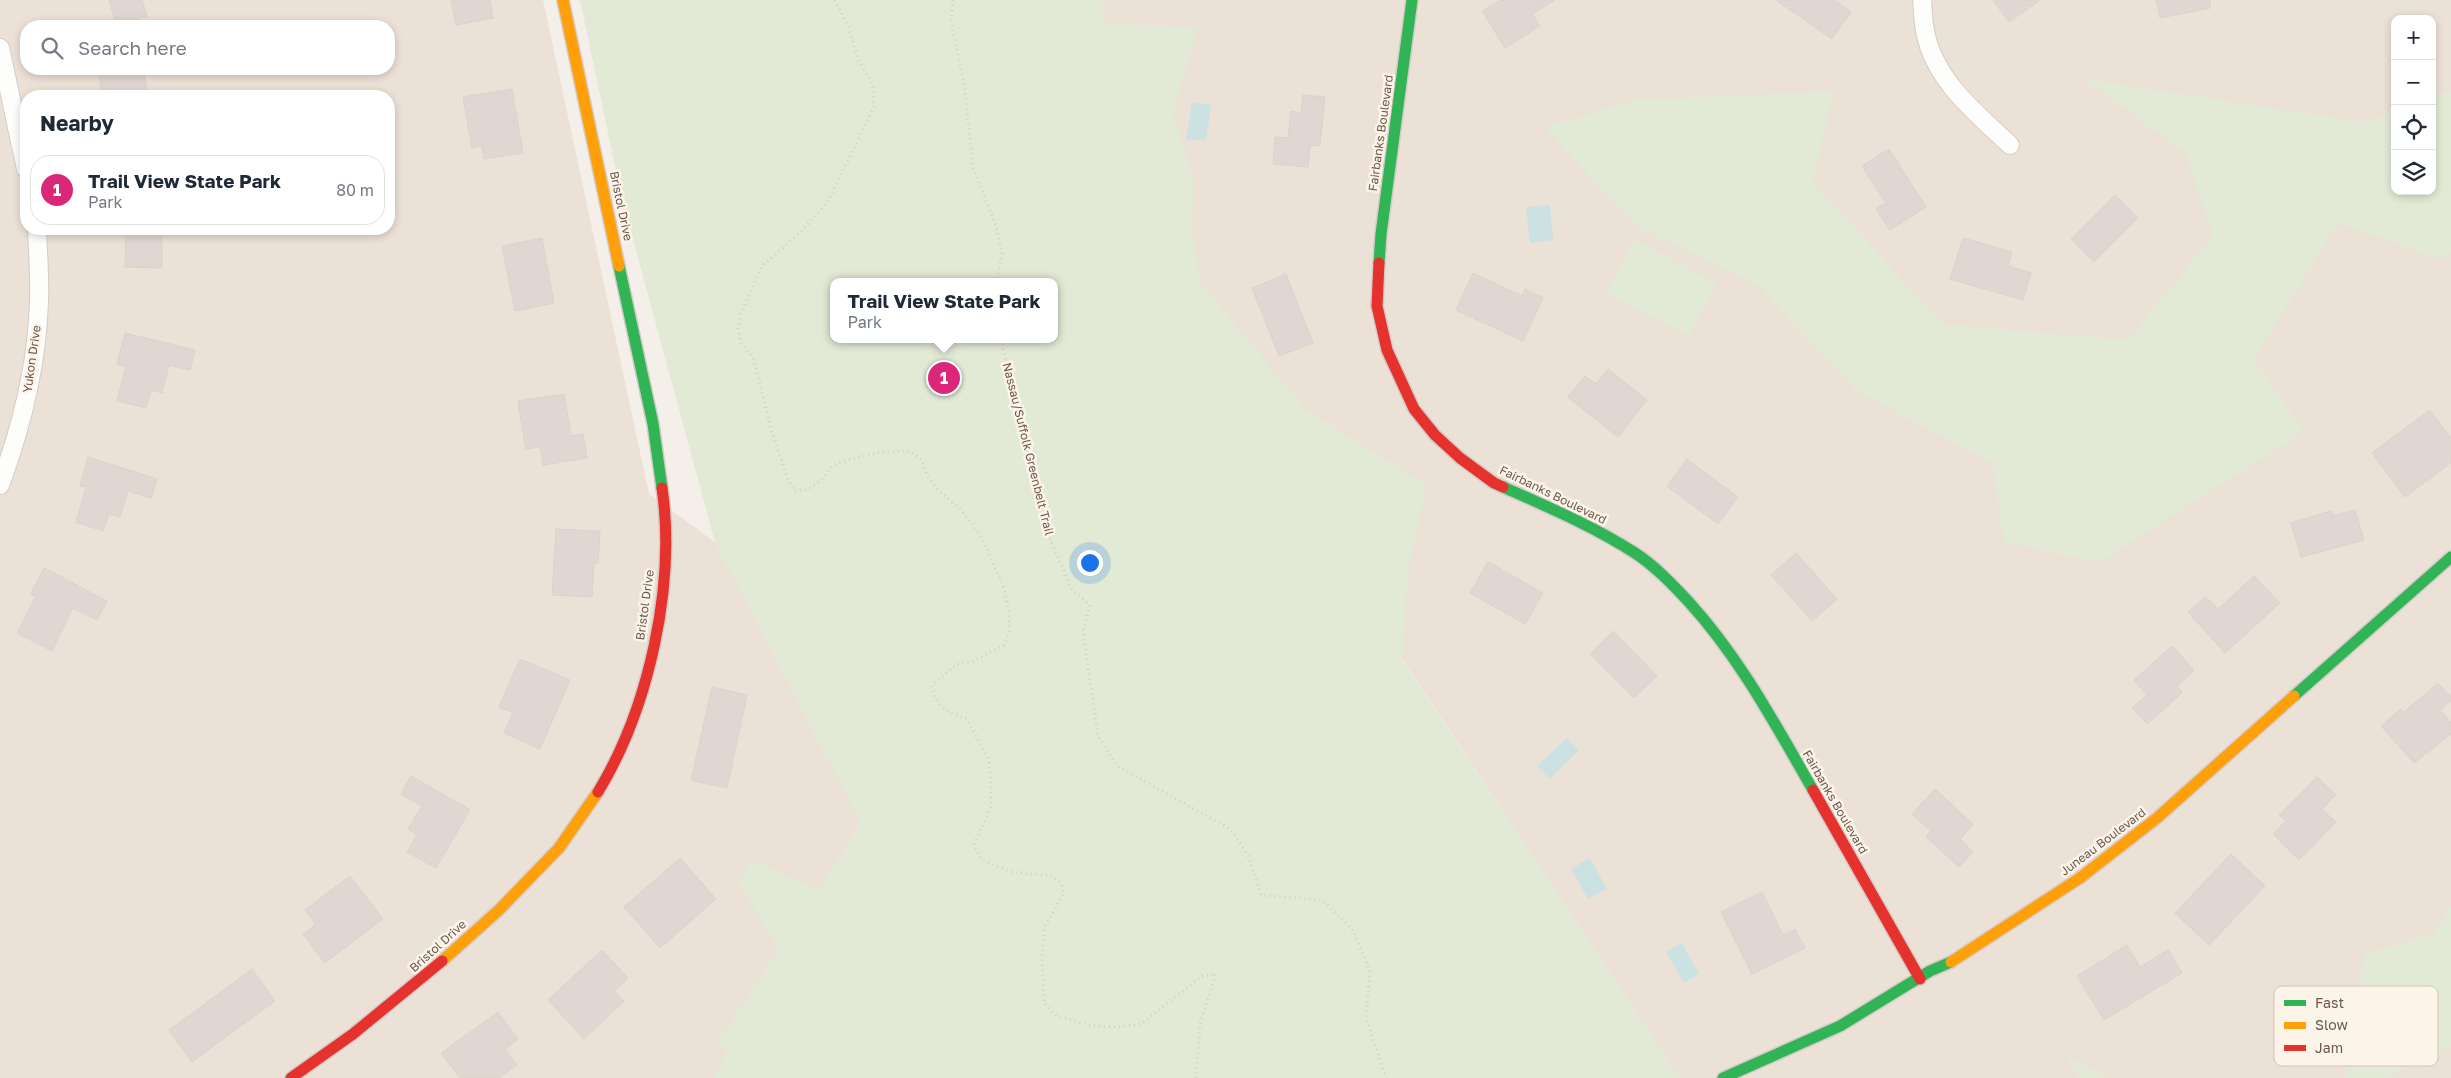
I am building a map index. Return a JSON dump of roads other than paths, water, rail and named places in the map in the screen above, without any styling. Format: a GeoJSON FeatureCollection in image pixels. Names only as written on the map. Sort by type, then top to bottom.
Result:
{"type":"FeatureCollection","features":[{"type":"Feature","properties":{"kind":"street","name":"Bristol Drive"},"geometry":{"type":"LineString","coordinates":[[291,1078],[353,1034],[426,976],[499,910],[559,848],[599,790],[630,726],[656,640],[664,587],[666,515],[654,433],[563,0]]}},
{"type":"Feature","properties":{"kind":"street","name":"Fairbanks Boulevard"},"geometry":{"type":"LineString","coordinates":[[1412,0],[1381,234],[1378,306],[1387,350],[1403,389],[1414,408],[1435,435],[1460,458],[1494,483],[1575,518],[1636,554],[1671,583],[1716,632],[1754,686],[1920,978]]}},
{"type":"Feature","properties":{"kind":"street"},"geometry":{"type":"LineString","coordinates":[[1922,0],[1925,32],[1933,55],[1950,85],[1961,100],[2010,145]]}},
{"type":"Feature","properties":{"kind":"street"},"geometry":{"type":"LineString","coordinates":[[0,48],[20,141]]}},
{"type":"Feature","properties":{"kind":"street","name":"Yukon Drive"},"geometry":{"type":"LineString","coordinates":[[0,485],[18,437],[32,370],[40,301],[37,235]]}},
{"type":"Feature","properties":{"kind":"street","name":"Juneau Boulevard"},"geometry":{"type":"LineString","coordinates":[[1724,1078],[1840,1026],[1930,971],[1957,959],[2080,878],[2157,818],[2451,557]]}},
{"type":"Feature","properties":{"kind":"place","name":"Trail View State Park"},"geometry":{"type":"Point","coordinates":[944,378]}}]}
